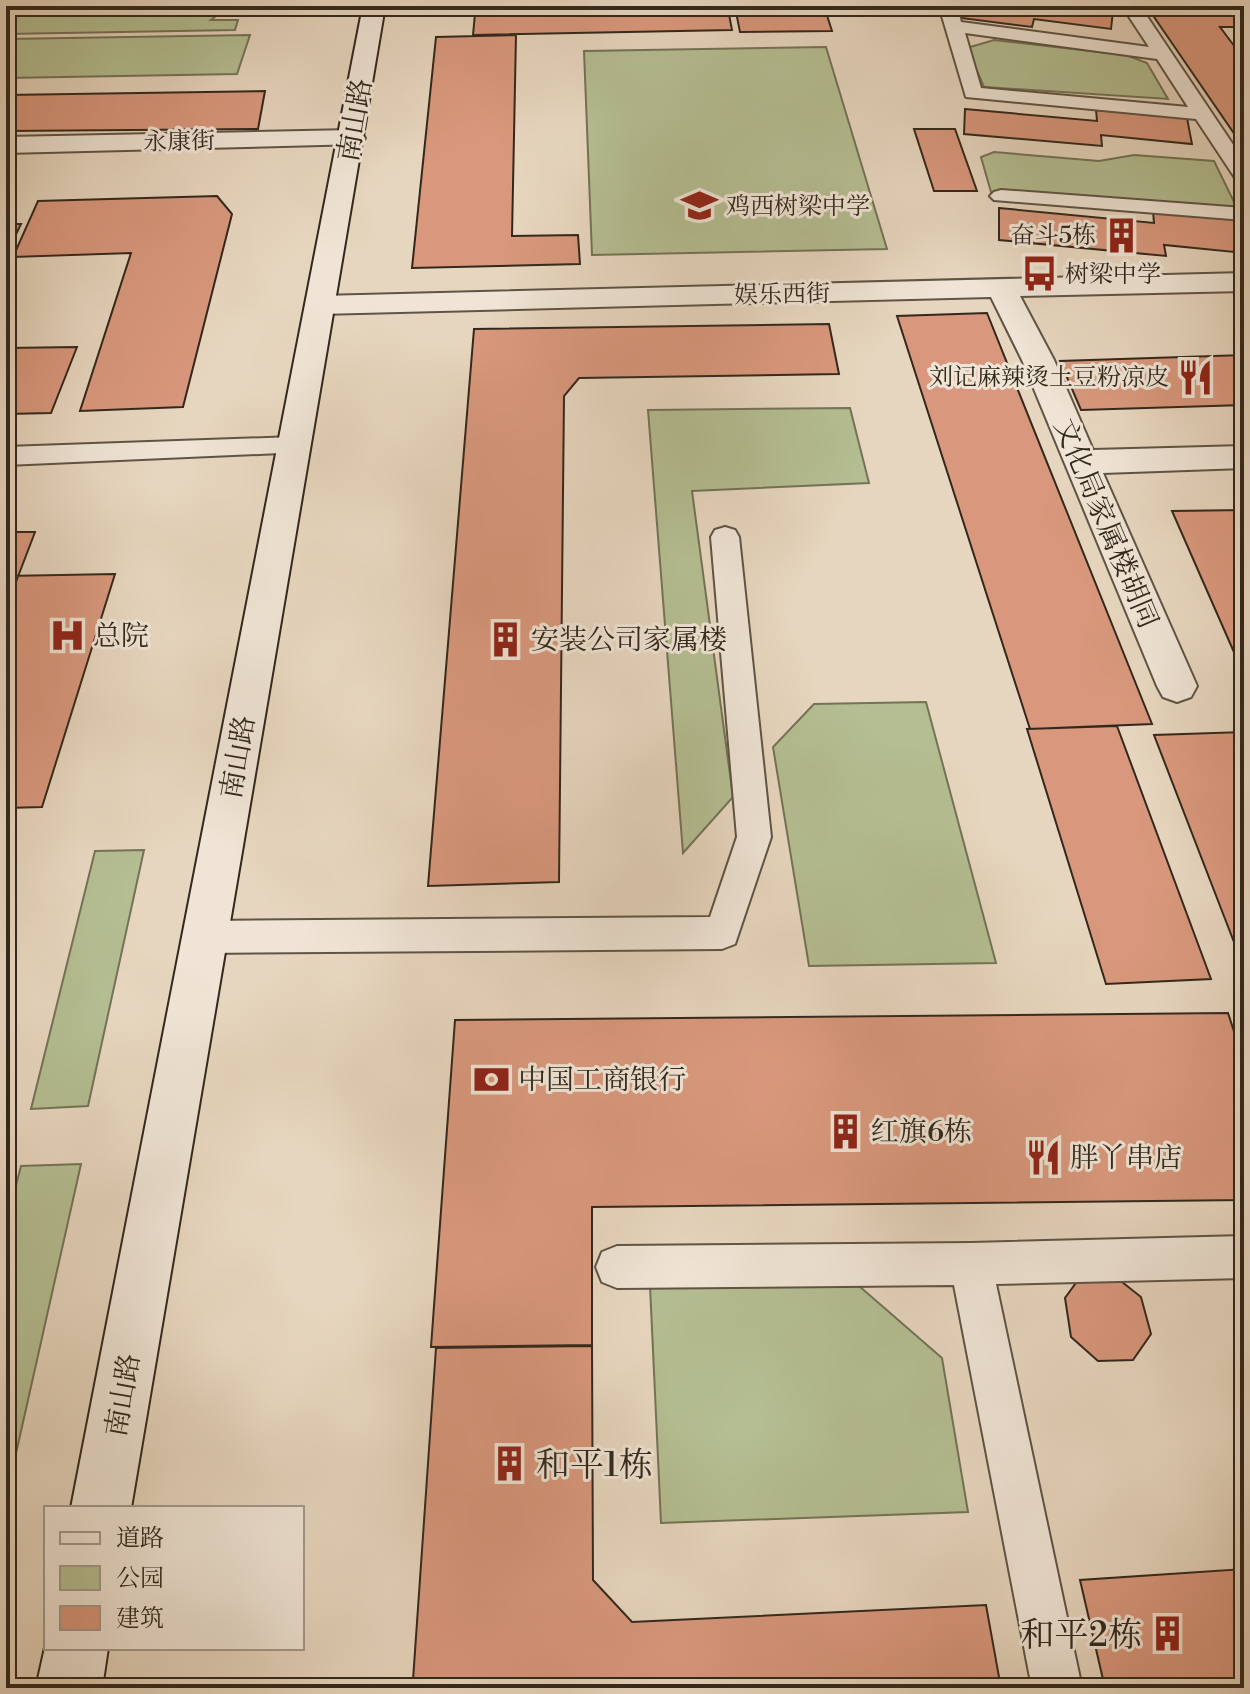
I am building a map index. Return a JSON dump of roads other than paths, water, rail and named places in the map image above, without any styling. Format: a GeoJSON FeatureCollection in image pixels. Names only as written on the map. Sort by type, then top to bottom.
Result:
{"type":"FeatureCollection","features":[{"type":"Feature","properties":{"kind":"street","name":"南山路"},"geometry":{"type":"LineString","coordinates":[[101,1506],[374,6]]}},
{"type":"Feature","properties":{"kind":"street","name":"永康街"},"geometry":{"type":"LineString","coordinates":[[6,145],[352,138]]}},
{"type":"Feature","properties":{"kind":"street","name":"娱乐西街"},"geometry":{"type":"LineString","coordinates":[[320,305],[1244,282]]}},
{"type":"Feature","properties":{"kind":"street","name":"文化局家属楼胡同"},"geometry":{"type":"LineString","coordinates":[[1001,288],[1038,360],[1177,686]]}},
{"type":"Feature","properties":{"kind":"street"},"geometry":{"type":"LineString","coordinates":[[1082,462],[1244,457]]}},
{"type":"Feature","properties":{"kind":"street"},"geometry":{"type":"LineString","coordinates":[[69,1688],[76,1650]]}},
{"type":"Feature","properties":{"kind":"lane"},"geometry":{"type":"LineString","coordinates":[[948,6],[973,93],[1202,114]]}},
{"type":"Feature","properties":{"kind":"lane"},"geometry":{"type":"LineString","coordinates":[[1131,6],[1244,177]]}},
{"type":"Feature","properties":{"kind":"lane"},"geometry":{"type":"LineString","coordinates":[[953,26],[1162,54]]}},
{"type":"Feature","properties":{"kind":"lane"},"geometry":{"type":"LineString","coordinates":[[1001,196],[1244,214]]}},
{"type":"Feature","properties":{"kind":"lane"},"geometry":{"type":"LineString","coordinates":[[6,456],[294,446]]}},
{"type":"Feature","properties":{"kind":"lane"},"geometry":{"type":"LineString","coordinates":[[205,937],[722,933],[754,837],[725,537]]}},
{"type":"Feature","properties":{"kind":"lane"},"geometry":{"type":"LineString","coordinates":[[617,1267],[971,1264],[1244,1257]]}},
{"type":"Feature","properties":{"kind":"lane"},"geometry":{"type":"LineString","coordinates":[[971,1264],[1057,1688]]}},
{"type":"Feature","properties":{"kind":"place","name":"鸡西树梁中学"},"geometry":{"type":"Point","coordinates":[700,206]}},
{"type":"Feature","properties":{"kind":"place","name":"奋斗5栋"},"geometry":{"type":"Point","coordinates":[1122,235]}},
{"type":"Feature","properties":{"kind":"place","name":"树梁中学"},"geometry":{"type":"Point","coordinates":[1039,274]}},
{"type":"Feature","properties":{"kind":"place","name":"刘记麻辣烫土豆粉凉皮"},"geometry":{"type":"Point","coordinates":[1195,377]}},
{"type":"Feature","properties":{"kind":"place","name":"总院"},"geometry":{"type":"Point","coordinates":[67,635]}},
{"type":"Feature","properties":{"kind":"place","name":"安装公司家属楼"},"geometry":{"type":"Point","coordinates":[505,639]}},
{"type":"Feature","properties":{"kind":"place","name":"中国工商银行"},"geometry":{"type":"Point","coordinates":[492,1079]}},
{"type":"Feature","properties":{"kind":"place","name":"红旗6栋"},"geometry":{"type":"Point","coordinates":[845,1131]}},
{"type":"Feature","properties":{"kind":"place","name":"胖丫串店"},"geometry":{"type":"Point","coordinates":[1044,1157]}},
{"type":"Feature","properties":{"kind":"place","name":"和平1栋"},"geometry":{"type":"Point","coordinates":[510,1464]}},
{"type":"Feature","properties":{"kind":"place","name":"和平2栋"},"geometry":{"type":"Point","coordinates":[1168,1634]}}]}
